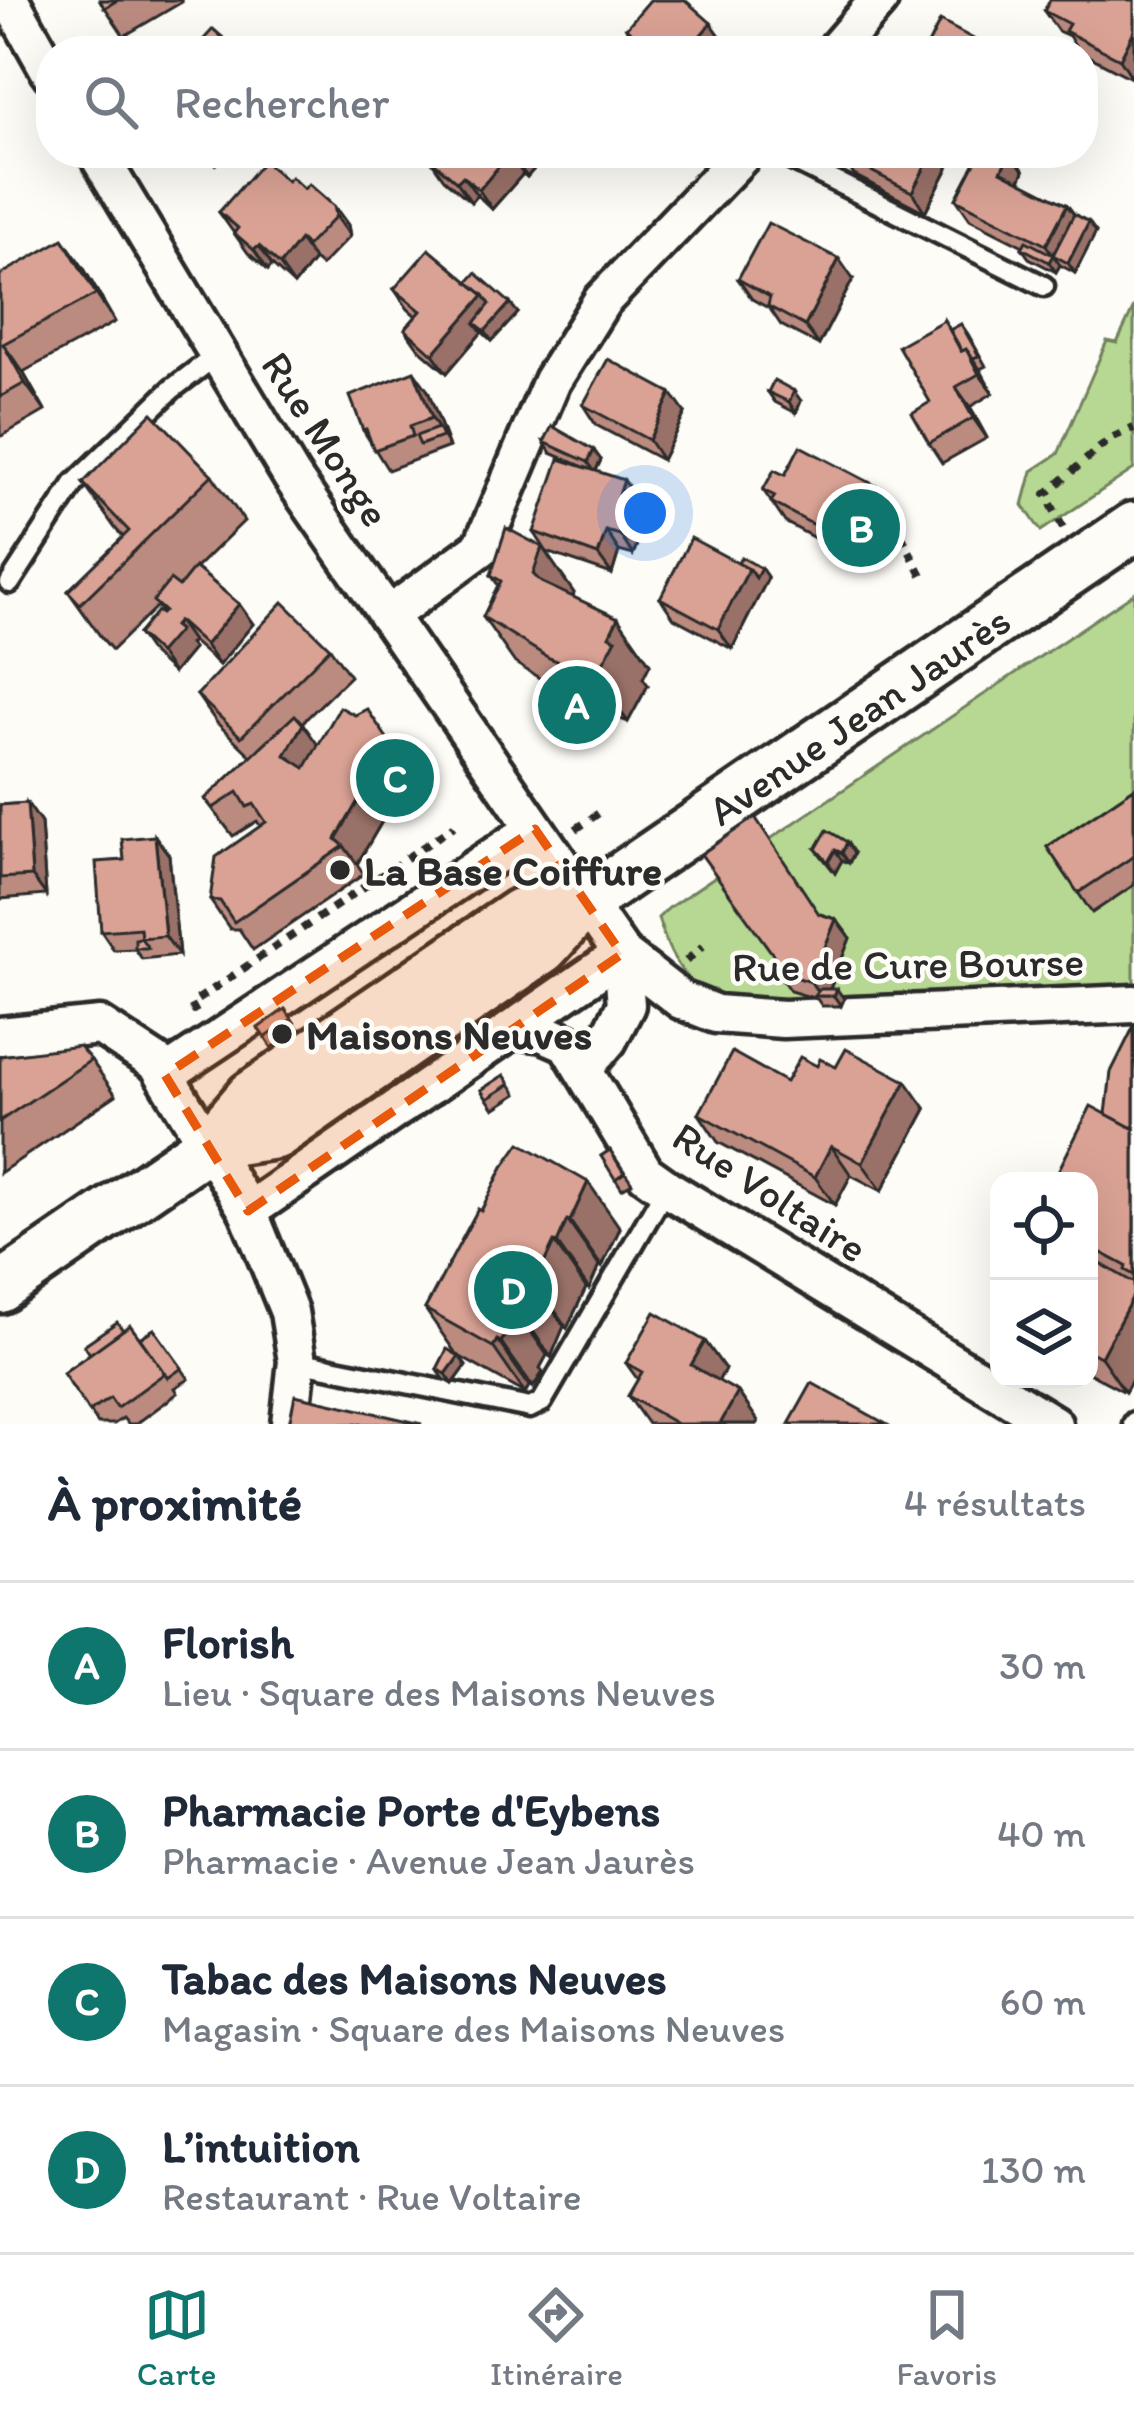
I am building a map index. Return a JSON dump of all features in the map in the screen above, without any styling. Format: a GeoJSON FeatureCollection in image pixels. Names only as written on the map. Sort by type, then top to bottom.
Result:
{"type":"FeatureCollection","features":[{"type":"Feature","properties":{"kind":"main road","name":"Avenue Jean Jaurès"},"geometry":{"type":"LineString","coordinates":[[0,1288],[210,1144],[250,1096],[520,913],[585,902],[1134,527]]}},
{"type":"Feature","properties":{"kind":"street"},"geometry":{"type":"LineString","coordinates":[[10,0],[36,46]]}},
{"type":"Feature","properties":{"kind":"street"},"geometry":{"type":"LineString","coordinates":[[848,36],[879,0]]}},
{"type":"Feature","properties":{"kind":"street","name":"Rue Monge"},"geometry":{"type":"LineString","coordinates":[[107,168],[292,477],[536,829]]}},
{"type":"Feature","properties":{"kind":"street"},"geometry":{"type":"LineString","coordinates":[[388,616],[482,548],[552,381],[602,301],[730,168]]}},
{"type":"Feature","properties":{"kind":"street"},"geometry":{"type":"LineString","coordinates":[[165,1075],[536,829]]}},
{"type":"Feature","properties":{"kind":"street","name":"Rue de Cure Bourse"},"geometry":{"type":"LineString","coordinates":[[536,829],[622,954],[681,1000],[716,1014],[783,1019],[1134,1004]]}},
{"type":"Feature","properties":{"kind":"street"},"geometry":{"type":"LineString","coordinates":[[248,1211],[622,954]]}},
{"type":"Feature","properties":{"kind":"street"},"geometry":{"type":"LineString","coordinates":[[583,1069],[608,1040],[626,1005],[622,954]]}},
{"type":"Feature","properties":{"kind":"street"},"geometry":{"type":"LineString","coordinates":[[0,1036],[100,1026],[144,1052],[165,1075],[248,1211],[289,1312],[297,1361],[290,1424]]}},
{"type":"Feature","properties":{"kind":"street","name":"Rue Voltaire"},"geometry":{"type":"LineString","coordinates":[[513,1029],[544,1033],[566,1043],[645,1173],[666,1189],[1053,1424]]}},
{"type":"Feature","properties":{"kind":"lane"},"geometry":{"type":"LineString","coordinates":[[808,168],[1043,286]]}},
{"type":"Feature","properties":{"kind":"lane"},"geometry":{"type":"LineString","coordinates":[[10,583],[74,484],[172,389],[218,354]]}},
{"type":"Feature","properties":{"kind":"lane"},"geometry":{"type":"LineString","coordinates":[[297,1361],[530,1408],[542,1402],[666,1189]]}},
{"type":"Feature","properties":{"kind":"path"},"geometry":{"type":"LineString","coordinates":[[888,523],[900,532],[926,583]]}},
{"type":"Feature","properties":{"kind":"path"},"geometry":{"type":"LineString","coordinates":[[190,1004],[454,826]]}},
{"type":"Feature","properties":{"kind":"highlighted area"},"geometry":{"type":"Polygon","coordinates":[[[535,829],[622,954],[248,1211],[165,1075],[535,829]]]}},
{"type":"Feature","properties":{"kind":"green space"},"geometry":{"type":"Polygon","coordinates":[[[1134,307],[1134,469],[1041,531],[1023,505],[1032,471],[1058,454],[1107,341],[1117,343],[1134,307]]]}},
{"type":"Feature","properties":{"kind":"green space"},"geometry":{"type":"Polygon","coordinates":[[[1134,593],[1134,988],[823,1006],[706,995],[689,979],[670,951],[658,918],[670,907],[1134,593]]]}},
{"type":"Feature","properties":{"kind":"building"},"geometry":{"type":"Polygon","coordinates":[[[650,0],[685,0],[711,23],[700,36],[635,36],[626,28],[650,0]]]}},
{"type":"Feature","properties":{"kind":"building"},"geometry":{"type":"Polygon","coordinates":[[[1050,0],[1134,0],[1134,31],[1120,59],[1098,48],[1098,36],[1075,36],[1065,31],[1069,24],[1044,11],[1050,0]]]}},
{"type":"Feature","properties":{"kind":"building"},"geometry":{"type":"Polygon","coordinates":[[[940,21],[968,36],[932,36],[940,21]]]}},
{"type":"Feature","properties":{"kind":"building"},"geometry":{"type":"Polygon","coordinates":[[[258,168],[272,168],[304,189],[309,184],[334,206],[336,216],[307,246],[300,240],[280,265],[259,246],[254,250],[234,233],[238,228],[219,212],[258,168]]]}},
{"type":"Feature","properties":{"kind":"building"},"geometry":{"type":"Polygon","coordinates":[[[441,168],[497,168],[479,190],[463,176],[457,182],[441,168]]]}},
{"type":"Feature","properties":{"kind":"building"},"geometry":{"type":"Polygon","coordinates":[[[865,168],[924,168],[912,192],[865,168]]]}},
{"type":"Feature","properties":{"kind":"building"},"geometry":{"type":"Polygon","coordinates":[[[972,168],[1002,168],[1067,205],[1046,245],[956,199],[972,168]]]}},
{"type":"Feature","properties":{"kind":"building"},"geometry":{"type":"Polygon","coordinates":[[[1074,214],[1089,222],[1068,263],[1053,255],[1074,214]]]}},
{"type":"Feature","properties":{"kind":"building"},"geometry":{"type":"Polygon","coordinates":[[[768,223],[839,259],[805,326],[768,306],[770,297],[738,279],[768,223]]]}},
{"type":"Feature","properties":{"kind":"building"},"geometry":{"type":"Polygon","coordinates":[[[63,239],[96,294],[3,344],[25,383],[0,397],[0,275],[63,239]]]}},
{"type":"Feature","properties":{"kind":"building"},"geometry":{"type":"Polygon","coordinates":[[[1026,241],[1053,255],[1049,262],[1022,248],[1026,241]]]}},
{"type":"Feature","properties":{"kind":"building"},"geometry":{"type":"Polygon","coordinates":[[[429,249],[484,295],[433,354],[405,329],[421,311],[394,289],[429,249]]]}},
{"type":"Feature","properties":{"kind":"building"},"geometry":{"type":"Polygon","coordinates":[[[476,273],[510,303],[485,331],[475,323],[490,304],[468,282],[476,273]]]}},
{"type":"Feature","properties":{"kind":"building"},"geometry":{"type":"Polygon","coordinates":[[[944,320],[979,374],[956,387],[973,418],[929,443],[912,413],[930,402],[898,346],[944,320]]]}},
{"type":"Feature","properties":{"kind":"building"},"geometry":{"type":"Polygon","coordinates":[[[961,324],[979,356],[973,358],[966,349],[962,351],[950,330],[961,324]]]}},
{"type":"Feature","properties":{"kind":"building"},"geometry":{"type":"Polygon","coordinates":[[[608,359],[671,393],[649,440],[583,405],[608,359]]]}},
{"type":"Feature","properties":{"kind":"building"},"geometry":{"type":"Polygon","coordinates":[[[414,371],[432,418],[410,426],[413,436],[374,450],[350,396],[414,371]]]}},
{"type":"Feature","properties":{"kind":"building"},"geometry":{"type":"Polygon","coordinates":[[[774,380],[794,391],[789,402],[768,392],[774,380]]]}},
{"type":"Feature","properties":{"kind":"building"},"geometry":{"type":"Polygon","coordinates":[[[152,413],[212,475],[80,604],[68,591],[129,531],[83,483],[152,413]]]}},
{"type":"Feature","properties":{"kind":"building"},"geometry":{"type":"Polygon","coordinates":[[[552,426],[594,450],[588,462],[544,442],[552,426]]]}},
{"type":"Feature","properties":{"kind":"building"},"geometry":{"type":"Polygon","coordinates":[[[438,428],[442,437],[420,445],[416,436],[438,428]]]}},
{"type":"Feature","properties":{"kind":"building"},"geometry":{"type":"Polygon","coordinates":[[[800,446],[882,489],[853,546],[771,502],[775,496],[763,490],[774,470],[785,475],[800,446]]]}},
{"type":"Feature","properties":{"kind":"building"},"geometry":{"type":"Polygon","coordinates":[[[559,459],[624,480],[615,507],[628,511],[620,535],[606,531],[598,555],[534,532],[559,459]]]}},
{"type":"Feature","properties":{"kind":"building"},"geometry":{"type":"Polygon","coordinates":[[[506,528],[542,547],[533,574],[541,582],[618,618],[609,636],[616,639],[596,676],[549,658],[483,617],[501,581],[491,575],[506,528]]]}},
{"type":"Feature","properties":{"kind":"building"},"geometry":{"type":"Polygon","coordinates":[[[691,538],[749,569],[718,629],[660,598],[691,538]]]}},
{"type":"Feature","properties":{"kind":"building"},"geometry":{"type":"Polygon","coordinates":[[[741,557],[761,568],[756,578],[738,563],[741,557]]]}},
{"type":"Feature","properties":{"kind":"building"},"geometry":{"type":"Polygon","coordinates":[[[195,567],[239,604],[205,645],[178,621],[174,626],[179,630],[159,653],[138,634],[157,611],[164,611],[153,601],[170,580],[179,587],[195,567]]]}},
{"type":"Feature","properties":{"kind":"building"},"geometry":{"type":"Polygon","coordinates":[[[283,602],[330,648],[241,737],[197,695],[283,602]]]}},
{"type":"Feature","properties":{"kind":"building"},"geometry":{"type":"Polygon","coordinates":[[[340,707],[355,715],[367,709],[391,744],[336,839],[344,846],[234,922],[220,901],[210,900],[216,857],[266,822],[254,804],[247,807],[238,792],[213,808],[205,799],[295,715],[303,724],[285,755],[305,768],[340,707]]]}},
{"type":"Feature","properties":{"kind":"building"},"geometry":{"type":"Polygon","coordinates":[[[1134,788],[1134,856],[1078,893],[1047,847],[1134,788]]]}},
{"type":"Feature","properties":{"kind":"building"},"geometry":{"type":"Polygon","coordinates":[[[27,803],[32,876],[0,878],[0,805],[27,803]]]}},
{"type":"Feature","properties":{"kind":"building"},"geometry":{"type":"Polygon","coordinates":[[[755,817],[819,914],[836,919],[811,982],[776,971],[779,963],[701,854],[755,817]]]}},
{"type":"Feature","properties":{"kind":"building"},"geometry":{"type":"Polygon","coordinates":[[[827,830],[847,842],[842,853],[835,850],[828,862],[816,849],[827,830]]]}},
{"type":"Feature","properties":{"kind":"building"},"geometry":{"type":"Polygon","coordinates":[[[155,836],[165,936],[141,938],[140,928],[101,931],[96,862],[124,860],[122,839],[155,836]]]}},
{"type":"Feature","properties":{"kind":"building"},"geometry":{"type":"Polygon","coordinates":[[[141,938],[148,948],[135,948],[135,939],[141,938]]]}},
{"type":"Feature","properties":{"kind":"building"},"geometry":{"type":"Polygon","coordinates":[[[820,989],[837,989],[834,996],[814,996],[820,989]]]}},
{"type":"Feature","properties":{"kind":"building"},"geometry":{"type":"Polygon","coordinates":[[[285,1009],[292,1019],[265,1038],[258,1028],[285,1009]]]}},
{"type":"Feature","properties":{"kind":"building"},"geometry":{"type":"Polygon","coordinates":[[[1134,1026],[1134,1129],[1106,1114],[1111,1072],[1134,1026]]]}},
{"type":"Feature","properties":{"kind":"building"},"geometry":{"type":"Polygon","coordinates":[[[79,1046],[91,1060],[0,1121],[0,1056],[79,1046]]]}},
{"type":"Feature","properties":{"kind":"building"},"geometry":{"type":"Polygon","coordinates":[[[846,1049],[906,1081],[862,1163],[831,1146],[815,1177],[699,1114],[732,1052],[786,1082],[800,1057],[817,1066],[820,1059],[836,1067],[846,1049]]]}},
{"type":"Feature","properties":{"kind":"building"},"geometry":{"type":"Polygon","coordinates":[[[504,1075],[510,1084],[487,1099],[481,1090],[504,1075]]]}},
{"type":"Feature","properties":{"kind":"building"},"geometry":{"type":"Polygon","coordinates":[[[1091,1106],[1134,1129],[1134,1275],[1098,1251],[1098,1172],[1058,1172],[1091,1106]]]}},
{"type":"Feature","properties":{"kind":"building"},"geometry":{"type":"Polygon","coordinates":[[[520,1143],[588,1182],[519,1311],[515,1309],[506,1324],[511,1326],[493,1347],[425,1309],[478,1209],[481,1211],[520,1143]]]}},
{"type":"Feature","properties":{"kind":"building"},"geometry":{"type":"Polygon","coordinates":[[[610,1150],[624,1173],[615,1179],[601,1156],[610,1150]]]}},
{"type":"Feature","properties":{"kind":"building"},"geometry":{"type":"Polygon","coordinates":[[[1098,1262],[1134,1283],[1134,1294],[1101,1357],[1098,1262]]]}},
{"type":"Feature","properties":{"kind":"building"},"geometry":{"type":"Polygon","coordinates":[[[655,1312],[705,1341],[691,1365],[738,1392],[720,1424],[677,1424],[628,1396],[642,1372],[626,1363],[655,1312]]]}},
{"type":"Feature","properties":{"kind":"building"},"geometry":{"type":"Polygon","coordinates":[[[117,1322],[123,1330],[90,1354],[84,1345],[117,1322]]]}},
{"type":"Feature","properties":{"kind":"building"},"geometry":{"type":"Polygon","coordinates":[[[130,1325],[165,1373],[117,1408],[110,1398],[89,1412],[63,1373],[130,1325]]]}},
{"type":"Feature","properties":{"kind":"building"},"geometry":{"type":"Polygon","coordinates":[[[154,1329],[182,1368],[168,1378],[140,1338],[154,1329]]]}},
{"type":"Feature","properties":{"kind":"building"},"geometry":{"type":"Polygon","coordinates":[[[447,1349],[459,1356],[446,1374],[437,1369],[447,1349]]]}},
{"type":"Feature","properties":{"kind":"building"},"geometry":{"type":"Polygon","coordinates":[[[812,1383],[886,1424],[789,1424],[812,1383]]]}},
{"type":"Feature","properties":{"kind":"building"},"geometry":{"type":"Polygon","coordinates":[[[295,1395],[422,1424],[289,1424],[295,1395]]]}},
{"type":"Feature","properties":{"kind":"place","name":"Pharmacie Porte d'Eybens"},"geometry":{"type":"Point","coordinates":[861,528]}},
{"type":"Feature","properties":{"kind":"place","name":"Florish"},"geometry":{"type":"Point","coordinates":[577,705]}},
{"type":"Feature","properties":{"kind":"place","name":"Tabac des Maisons Neuves"},"geometry":{"type":"Point","coordinates":[395,778]}},
{"type":"Feature","properties":{"kind":"place","name":"La Base Coiffure"},"geometry":{"type":"Point","coordinates":[340,870]}},
{"type":"Feature","properties":{"kind":"place","name":"Maisons Neuves"},"geometry":{"type":"Point","coordinates":[282,1034]}},
{"type":"Feature","properties":{"kind":"place","name":"L’intuition"},"geometry":{"type":"Point","coordinates":[513,1290]}}]}
